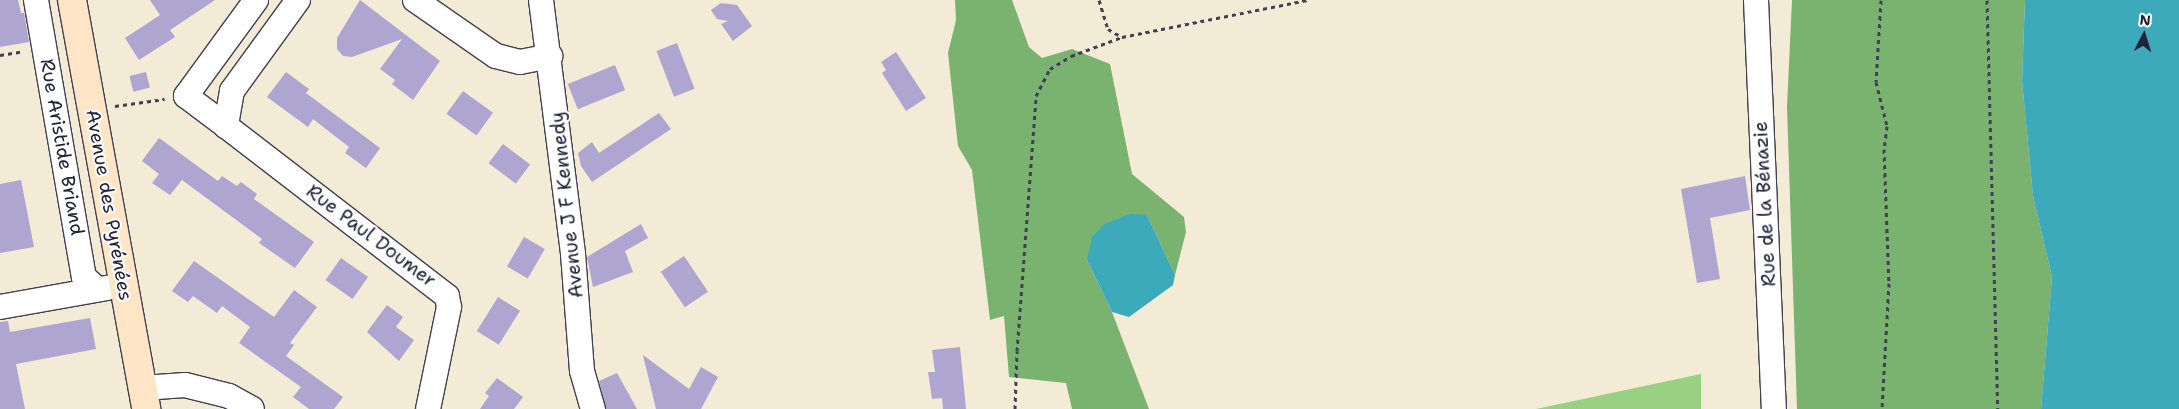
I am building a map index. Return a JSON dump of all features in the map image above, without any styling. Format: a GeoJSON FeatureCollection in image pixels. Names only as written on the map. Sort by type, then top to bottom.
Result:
{"type":"FeatureCollection","features":[{"type":"Feature","properties":{"kind":"main road","name":"Avenue des Pyrénées"},"geometry":{"type":"LineString","coordinates":[[72,0],[144,399]]}},
{"type":"Feature","properties":{"kind":"street","name":"Rue Aristide Briand"},"geometry":{"type":"LineString","coordinates":[[36,0],[84,278],[97,289]]}},
{"type":"Feature","properties":{"kind":"street"},"geometry":{"type":"LineString","coordinates":[[186,96],[256,0]]}},
{"type":"Feature","properties":{"kind":"street"},"geometry":{"type":"LineString","coordinates":[[226,126],[232,91],[298,0]]}},
{"type":"Feature","properties":{"kind":"street"},"geometry":{"type":"LineString","coordinates":[[415,0],[496,56],[520,62],[550,56]]}},
{"type":"Feature","properties":{"kind":"street","name":"Avenue J F Kennedy"},"geometry":{"type":"LineString","coordinates":[[541,0],[550,56],[573,254],[581,361],[593,409]]}},
{"type":"Feature","properties":{"kind":"street","name":"Rue de la Bénazie"},"geometry":{"type":"LineString","coordinates":[[1756,0],[1774,409]]}},
{"type":"Feature","properties":{"kind":"street","name":"Rue Paul Doumer"},"geometry":{"type":"LineString","coordinates":[[186,96],[447,296],[449,307],[428,409]]}},
{"type":"Feature","properties":{"kind":"street"},"geometry":{"type":"LineString","coordinates":[[0,307],[124,285]]}},
{"type":"Feature","properties":{"kind":"street"},"geometry":{"type":"LineString","coordinates":[[144,399],[185,385],[229,396],[252,409]]}},
{"type":"Feature","properties":{"kind":"path"},"geometry":{"type":"LineString","coordinates":[[1099,0],[1108,29],[1122,37]]}},
{"type":"Feature","properties":{"kind":"path"},"geometry":{"type":"LineString","coordinates":[[1016,409],[1017,351],[1036,96],[1050,69],[1071,56],[1122,37],[1307,0]]}},
{"type":"Feature","properties":{"kind":"path"},"geometry":{"type":"LineString","coordinates":[[1881,0],[1876,82],[1887,126],[1884,149],[1889,283],[1882,409]]}},
{"type":"Feature","properties":{"kind":"path"},"geometry":{"type":"LineString","coordinates":[[1987,0],[1998,409]]}},
{"type":"Feature","properties":{"kind":"path"},"geometry":{"type":"LineString","coordinates":[[92,109],[186,96]]}},
{"type":"Feature","properties":{"kind":"green space"},"geometry":{"type":"Polygon","coordinates":[[[955,0],[1012,0],[1029,47],[1042,58],[1072,49],[1110,64],[1132,174],[1184,217],[1186,232],[1175,275],[1147,215],[1087,260],[1112,312],[1149,409],[1072,409],[1066,383],[1009,377],[1004,316],[990,320],[972,170],[958,146],[948,53],[956,20],[955,0]]]}},
{"type":"Feature","properties":{"kind":"green space"},"geometry":{"type":"Polygon","coordinates":[[[1792,0],[2025,0],[2022,81],[2033,196],[2052,277],[2041,409],[1797,409],[1787,107],[1792,0]]]}},
{"type":"Feature","properties":{"kind":"green space"},"geometry":{"type":"Polygon","coordinates":[[[1701,374],[1701,409],[1536,409],[1701,374]]]}},
{"type":"Feature","properties":{"kind":"water"},"geometry":{"type":"Polygon","coordinates":[[[2025,0],[2179,0],[2179,409],[2041,409],[2052,277],[2033,196],[2022,81],[2025,0]]]}},
{"type":"Feature","properties":{"kind":"water"},"geometry":{"type":"Polygon","coordinates":[[[1130,214],[1147,215],[1175,275],[1173,285],[1129,317],[1112,312],[1087,260],[1092,237],[1105,224],[1130,214]]]}},
{"type":"Feature","properties":{"kind":"building"},"geometry":{"type":"Polygon","coordinates":[[[0,0],[18,0],[21,13],[24,13],[29,42],[0,47],[0,0]]]}},
{"type":"Feature","properties":{"kind":"building"},"geometry":{"type":"Polygon","coordinates":[[[150,0],[215,0],[170,30],[175,37],[139,60],[125,38],[160,15],[150,0]]]}},
{"type":"Feature","properties":{"kind":"building"},"geometry":{"type":"Polygon","coordinates":[[[360,0],[440,61],[413,100],[392,84],[395,80],[380,69],[402,39],[352,57],[343,56],[337,49],[337,38],[360,0]]]}},
{"type":"Feature","properties":{"kind":"building"},"geometry":{"type":"Polygon","coordinates":[[[721,3],[737,5],[752,26],[733,41],[721,24],[728,21],[717,19],[711,10],[721,3]]]}},
{"type":"Feature","properties":{"kind":"building"},"geometry":{"type":"Polygon","coordinates":[[[677,43],[695,89],[674,97],[656,51],[677,43]]]}},
{"type":"Feature","properties":{"kind":"building"},"geometry":{"type":"Polygon","coordinates":[[[896,52],[926,98],[906,111],[882,73],[886,70],[881,62],[896,52]]]}},
{"type":"Feature","properties":{"kind":"building"},"geometry":{"type":"Polygon","coordinates":[[[615,65],[625,90],[578,109],[568,84],[615,65]]]}},
{"type":"Feature","properties":{"kind":"building"},"geometry":{"type":"Polygon","coordinates":[[[146,72],[150,88],[133,92],[130,76],[146,72]]]}},
{"type":"Feature","properties":{"kind":"building"},"geometry":{"type":"Polygon","coordinates":[[[286,72],[309,89],[306,93],[380,148],[366,168],[345,153],[349,147],[313,119],[308,127],[267,97],[286,72]]]}},
{"type":"Feature","properties":{"kind":"building"},"geometry":{"type":"Polygon","coordinates":[[[463,91],[493,113],[476,135],[447,114],[463,91]]]}},
{"type":"Feature","properties":{"kind":"building"},"geometry":{"type":"Polygon","coordinates":[[[659,113],[671,129],[592,182],[581,166],[578,153],[592,142],[599,153],[659,113]]]}},
{"type":"Feature","properties":{"kind":"building"},"geometry":{"type":"Polygon","coordinates":[[[159,138],[218,181],[222,176],[237,186],[241,182],[257,194],[254,199],[314,242],[295,268],[259,243],[262,239],[182,180],[170,195],[152,183],[159,174],[142,161],[159,138]]]}},
{"type":"Feature","properties":{"kind":"building"},"geometry":{"type":"Polygon","coordinates":[[[503,144],[530,164],[516,184],[489,163],[503,144]]]}},
{"type":"Feature","properties":{"kind":"building"},"geometry":{"type":"Polygon","coordinates":[[[1745,176],[1750,210],[1710,218],[1720,279],[1697,283],[1681,189],[1745,176]]]}},
{"type":"Feature","properties":{"kind":"building"},"geometry":{"type":"Polygon","coordinates":[[[21,180],[34,247],[0,253],[0,184],[21,180]]]}},
{"type":"Feature","properties":{"kind":"building"},"geometry":{"type":"Polygon","coordinates":[[[641,224],[648,238],[625,251],[633,272],[593,287],[587,257],[641,224]]]}},
{"type":"Feature","properties":{"kind":"building"},"geometry":{"type":"Polygon","coordinates":[[[524,237],[545,249],[528,278],[507,266],[524,237]]]}},
{"type":"Feature","properties":{"kind":"building"},"geometry":{"type":"Polygon","coordinates":[[[684,256],[708,292],[685,307],[661,272],[684,256]]]}},
{"type":"Feature","properties":{"kind":"building"},"geometry":{"type":"Polygon","coordinates":[[[341,258],[368,277],[353,299],[326,280],[341,258]]]}},
{"type":"Feature","properties":{"kind":"building"},"geometry":{"type":"Polygon","coordinates":[[[194,261],[274,317],[294,290],[317,307],[290,343],[294,345],[286,356],[343,397],[334,409],[309,409],[293,397],[301,387],[239,343],[250,327],[222,306],[217,313],[193,296],[188,302],[172,291],[194,261]]]}},
{"type":"Feature","properties":{"kind":"building"},"geometry":{"type":"Polygon","coordinates":[[[498,297],[520,311],[499,345],[477,331],[498,297]]]}},
{"type":"Feature","properties":{"kind":"building"},"geometry":{"type":"Polygon","coordinates":[[[387,305],[403,317],[396,327],[414,340],[399,361],[367,332],[387,305]]]}},
{"type":"Feature","properties":{"kind":"building"},"geometry":{"type":"Polygon","coordinates":[[[90,318],[96,349],[16,364],[25,409],[0,409],[0,322],[8,321],[10,332],[90,318]]]}},
{"type":"Feature","properties":{"kind":"building"},"geometry":{"type":"Polygon","coordinates":[[[960,347],[966,409],[943,409],[942,398],[932,399],[928,372],[935,372],[932,350],[960,347]]]}},
{"type":"Feature","properties":{"kind":"building"},"geometry":{"type":"Polygon","coordinates":[[[643,355],[689,389],[701,367],[718,377],[701,409],[656,409],[643,355]]]}},
{"type":"Feature","properties":{"kind":"building"},"geometry":{"type":"Polygon","coordinates":[[[617,373],[637,409],[606,409],[599,381],[617,373]]]}},
{"type":"Feature","properties":{"kind":"building"},"geometry":{"type":"Polygon","coordinates":[[[497,378],[523,397],[514,409],[480,409],[489,396],[485,393],[497,378]]]}}]}
